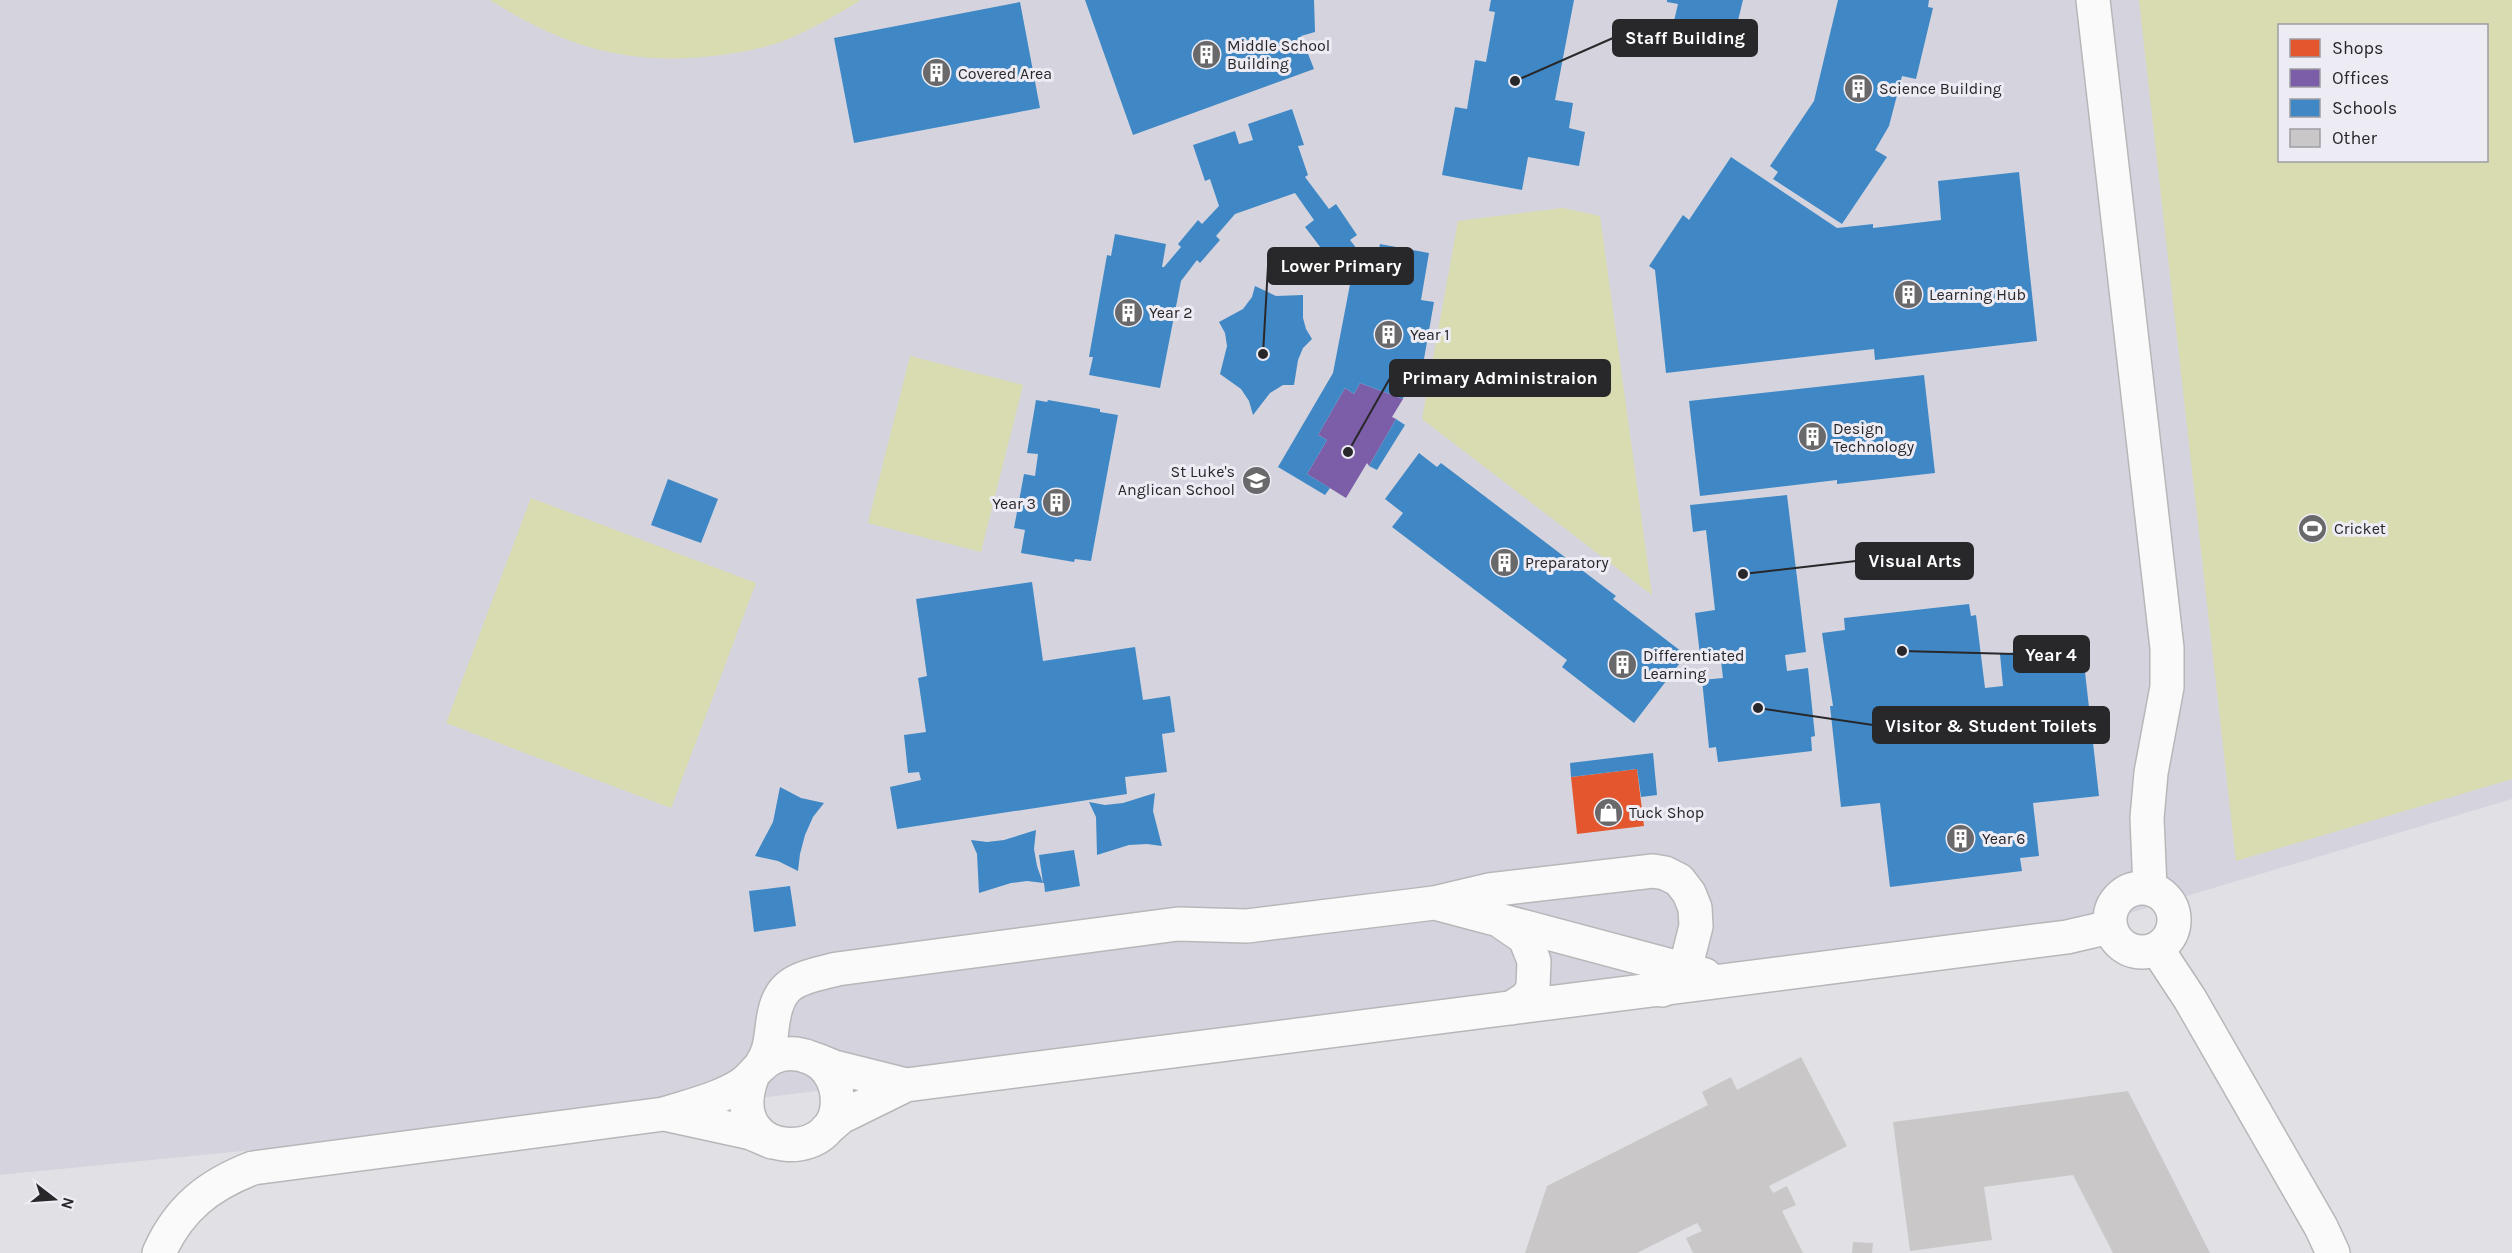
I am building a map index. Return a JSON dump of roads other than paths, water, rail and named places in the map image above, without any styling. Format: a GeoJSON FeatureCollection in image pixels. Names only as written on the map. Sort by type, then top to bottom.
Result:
{"type":"FeatureCollection","features":[{"type":"Feature","properties":{"kind":"street"},"geometry":{"type":"LineString","coordinates":[[2092,0],[2167,648],[2167,687],[2151,773],[2147,818],[2150,888]]}},
{"type":"Feature","properties":{"kind":"street"},"geometry":{"type":"LineString","coordinates":[[772,1142],[759,1133],[750,1120],[746,1105],[747,1090],[769,1052],[774,1015],[780,993],[797,980],[837,969],[1178,924],[1247,926],[1434,903],[1489,890],[1638,871],[1665,873],[1679,880],[1689,892],[1695,908],[1696,926],[1674,980]]}},
{"type":"Feature","properties":{"kind":"street"},"geometry":{"type":"LineString","coordinates":[[2150,888],[2160,893],[2173,911],[2175,922],[2166,942],[2157,949],[2138,952],[2128,950],[2113,936],[2110,927],[2109,916],[2119,896],[2129,890],[2150,888]]}},
{"type":"Feature","properties":{"kind":"street"},"geometry":{"type":"LineString","coordinates":[[1434,903],[1496,919],[1674,980]]}},
{"type":"Feature","properties":{"kind":"street"},"geometry":{"type":"LineString","coordinates":[[1496,919],[1515,929],[1525,938],[1534,961],[1533,987],[1528,997],[1511,1008]]}},
{"type":"Feature","properties":{"kind":"street"},"geometry":{"type":"LineString","coordinates":[[664,1114],[751,1132],[787,1146],[802,1144],[817,1138],[841,1117],[906,1085],[1511,1008],[1674,980],[1731,981],[2067,937],[2110,927]]}},
{"type":"Feature","properties":{"kind":"street"},"geometry":{"type":"LineString","coordinates":[[2157,949],[2190,999],[2321,1227],[2333,1253]]}},
{"type":"Feature","properties":{"kind":"street"},"geometry":{"type":"LineString","coordinates":[[159,1253],[182,1216],[201,1195],[224,1179],[253,1168],[664,1114],[731,1090],[774,1057],[788,1053],[803,1054],[834,1067],[906,1085]]}},
{"type":"Feature","properties":{"kind":"street"},"geometry":{"type":"LineString","coordinates":[[817,1060],[828,1071],[835,1084],[838,1099],[836,1114],[826,1130]]}},
{"type":"Feature","properties":{"kind":"place","name":"Middle School Building"},"geometry":{"type":"Point","coordinates":[1206,54]}},
{"type":"Feature","properties":{"kind":"place","name":"Covered Area"},"geometry":{"type":"Point","coordinates":[937,73]}},
{"type":"Feature","properties":{"kind":"place","name":"Staff Building"},"geometry":{"type":"Point","coordinates":[1515,81]}},
{"type":"Feature","properties":{"kind":"place","name":"Science Building"},"geometry":{"type":"Point","coordinates":[1858,88]}},
{"type":"Feature","properties":{"kind":"place","name":"Learning Hub"},"geometry":{"type":"Point","coordinates":[1908,294]}},
{"type":"Feature","properties":{"kind":"place","name":"Year 2"},"geometry":{"type":"Point","coordinates":[1128,312]}},
{"type":"Feature","properties":{"kind":"place","name":"Year 1"},"geometry":{"type":"Point","coordinates":[1389,334]}},
{"type":"Feature","properties":{"kind":"place","name":"Lower Primary"},"geometry":{"type":"Point","coordinates":[1263,354]}},
{"type":"Feature","properties":{"kind":"place","name":"Design Technology"},"geometry":{"type":"Point","coordinates":[1812,437]}},
{"type":"Feature","properties":{"kind":"place","name":"Primary Administraion"},"geometry":{"type":"Point","coordinates":[1348,452]}},
{"type":"Feature","properties":{"kind":"place","name":"St Luke's Anglican School"},"geometry":{"type":"Point","coordinates":[1256,480]}},
{"type":"Feature","properties":{"kind":"place","name":"Year 3"},"geometry":{"type":"Point","coordinates":[1057,503]}},
{"type":"Feature","properties":{"kind":"place","name":"Cricket"},"geometry":{"type":"Point","coordinates":[2313,528]}},
{"type":"Feature","properties":{"kind":"place","name":"Preparatory"},"geometry":{"type":"Point","coordinates":[1504,562]}},
{"type":"Feature","properties":{"kind":"place","name":"Visual Arts"},"geometry":{"type":"Point","coordinates":[1743,574]}},
{"type":"Feature","properties":{"kind":"place","name":"Year 4"},"geometry":{"type":"Point","coordinates":[1902,651]}},
{"type":"Feature","properties":{"kind":"place","name":"Differentiated Learning"},"geometry":{"type":"Point","coordinates":[1622,664]}},
{"type":"Feature","properties":{"kind":"place","name":"Visitor & Student Toilets"},"geometry":{"type":"Point","coordinates":[1758,708]}},
{"type":"Feature","properties":{"kind":"place","name":"Tuck Shop"},"geometry":{"type":"Point","coordinates":[1608,812]}},
{"type":"Feature","properties":{"kind":"place","name":"Year 6"},"geometry":{"type":"Point","coordinates":[1961,838]}}]}
